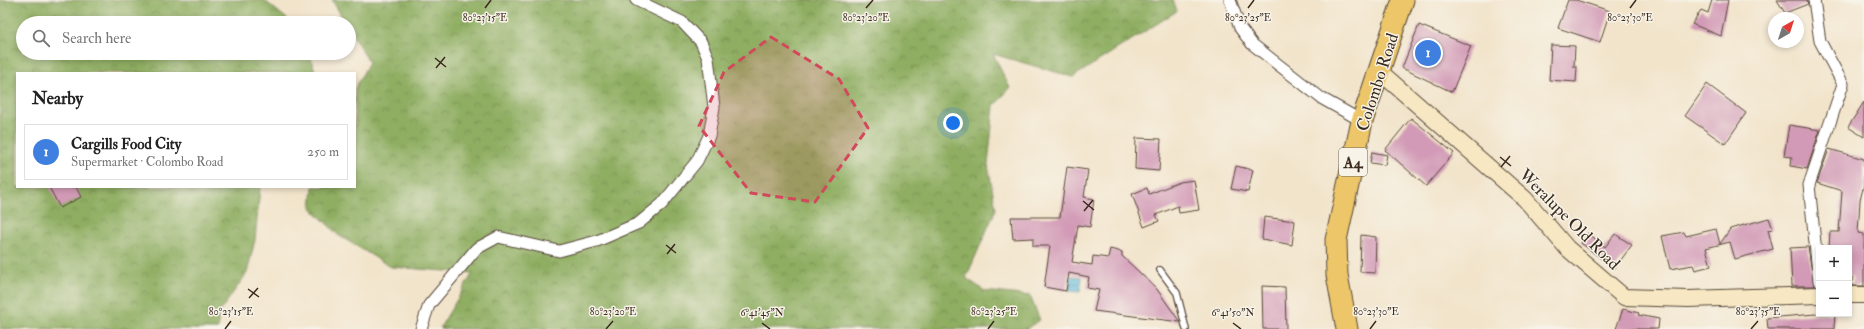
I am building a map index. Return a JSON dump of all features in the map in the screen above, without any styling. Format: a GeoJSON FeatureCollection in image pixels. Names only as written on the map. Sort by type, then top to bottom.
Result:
{"type":"FeatureCollection","features":[{"type":"Feature","properties":{"kind":"highway","name":"Colombo Road"},"geometry":{"type":"LineString","coordinates":[[1347,329],[1337,275],[1336,240],[1362,121],[1404,0]]}},
{"type":"Feature","properties":{"kind":"street"},"geometry":{"type":"LineString","coordinates":[[421,329],[429,305],[476,249],[498,237],[559,251],[597,241],[639,223],[662,204],[697,161],[709,136],[714,107],[708,58],[701,42],[682,22],[636,0]]}},
{"type":"Feature","properties":{"kind":"street"},"geometry":{"type":"LineString","coordinates":[[1230,0],[1240,28],[1252,44],[1321,98],[1362,121]]}},
{"type":"Feature","properties":{"kind":"street"},"geometry":{"type":"LineString","coordinates":[[1814,0],[1820,41],[1843,84],[1809,185],[1816,252]]}},
{"type":"Feature","properties":{"kind":"street","name":"Weralupe Old Road"},"geometry":{"type":"LineString","coordinates":[[1379,71],[1525,199],[1567,248],[1624,297],[1688,299],[1816,295]]}},
{"type":"Feature","properties":{"kind":"street"},"geometry":{"type":"LineString","coordinates":[[1852,295],[1864,295]]}},
{"type":"Feature","properties":{"kind":"lane"},"geometry":{"type":"LineString","coordinates":[[1160,270],[1177,293],[1186,329]]}},
{"type":"Feature","properties":{"kind":"highlighted area"},"geometry":{"type":"Polygon","coordinates":[[[771,37],[839,79],[868,128],[815,202],[751,193],[699,126],[724,72],[771,37]]]}},
{"type":"Feature","properties":{"kind":"green space"},"geometry":{"type":"Polygon","coordinates":[[[0,0],[264,0],[283,16],[16,16],[16,60],[311,60],[316,72],[16,72],[16,188],[260,188],[255,240],[247,273],[218,314],[218,329],[0,329],[0,0]]]}},
{"type":"Feature","properties":{"kind":"green space"},"geometry":{"type":"Polygon","coordinates":[[[332,0],[1173,0],[1177,11],[1073,77],[993,54],[1010,88],[994,106],[988,165],[996,209],[966,278],[985,291],[1030,296],[1040,320],[1028,329],[441,329],[441,326],[473,273],[391,267],[338,235],[311,208],[313,188],[356,188],[356,86],[369,62],[356,41],[356,16],[342,16],[332,0]]]}},
{"type":"Feature","properties":{"kind":"water"},"geometry":{"type":"Polygon","coordinates":[[[1071,276],[1082,277],[1080,292],[1069,291],[1071,276]]]}},
{"type":"Feature","properties":{"kind":"building"},"geometry":{"type":"Polygon","coordinates":[[[1568,0],[1576,0],[1610,11],[1600,42],[1558,28],[1568,0]]]}},
{"type":"Feature","properties":{"kind":"building"},"geometry":{"type":"Polygon","coordinates":[[[1712,0],[1728,0],[1721,36],[1692,24],[1701,10],[1708,13],[1712,0]]]}},
{"type":"Feature","properties":{"kind":"building"},"geometry":{"type":"Polygon","coordinates":[[[1777,0],[1807,0],[1808,4],[1784,12],[1777,0]]]}},
{"type":"Feature","properties":{"kind":"building"},"geometry":{"type":"Polygon","coordinates":[[[1419,25],[1471,46],[1452,92],[1402,68],[1419,25]]]}},
{"type":"Feature","properties":{"kind":"building"},"geometry":{"type":"Polygon","coordinates":[[[1551,45],[1575,46],[1574,67],[1577,67],[1576,82],[1549,80],[1551,45]]]}},
{"type":"Feature","properties":{"kind":"building"},"geometry":{"type":"Polygon","coordinates":[[[1707,84],[1746,113],[1725,144],[1685,116],[1707,84]]]}},
{"type":"Feature","properties":{"kind":"building"},"geometry":{"type":"Polygon","coordinates":[[[1864,102],[1864,137],[1848,127],[1864,102]]]}},
{"type":"Feature","properties":{"kind":"building"},"geometry":{"type":"Polygon","coordinates":[[[1411,118],[1454,153],[1426,186],[1385,150],[1411,118]]]}},
{"type":"Feature","properties":{"kind":"building"},"geometry":{"type":"Polygon","coordinates":[[[1789,125],[1820,130],[1807,169],[1791,166],[1792,157],[1784,156],[1789,125]]]}},
{"type":"Feature","properties":{"kind":"building"},"geometry":{"type":"Polygon","coordinates":[[[1136,138],[1161,139],[1159,171],[1135,169],[1136,138]]]}},
{"type":"Feature","properties":{"kind":"building"},"geometry":{"type":"Polygon","coordinates":[[[1829,149],[1864,159],[1864,185],[1860,200],[1858,233],[1864,234],[1864,286],[1852,286],[1852,245],[1829,245],[1830,232],[1839,232],[1842,191],[1817,183],[1829,149]]]}},
{"type":"Feature","properties":{"kind":"building"},"geometry":{"type":"Polygon","coordinates":[[[1372,152],[1387,155],[1385,165],[1370,163],[1372,152]]]}},
{"type":"Feature","properties":{"kind":"building"},"geometry":{"type":"Polygon","coordinates":[[[1236,166],[1253,170],[1248,192],[1231,189],[1236,166]]]}},
{"type":"Feature","properties":{"kind":"building"},"geometry":{"type":"Polygon","coordinates":[[[1067,167],[1088,170],[1084,197],[1094,199],[1090,227],[1078,225],[1072,262],[1092,265],[1093,256],[1108,258],[1110,249],[1122,252],[1122,256],[1156,288],[1180,322],[1094,311],[1099,290],[1087,288],[1089,277],[1069,273],[1066,291],[1044,287],[1050,246],[1033,246],[1033,238],[1013,239],[1011,217],[1060,217],[1067,167]]]}},
{"type":"Feature","properties":{"kind":"building"},"geometry":{"type":"Polygon","coordinates":[[[1194,180],[1199,210],[1179,213],[1178,206],[1156,215],[1159,221],[1144,227],[1132,194],[1147,188],[1149,194],[1180,182],[1194,180]]]}},
{"type":"Feature","properties":{"kind":"building"},"geometry":{"type":"Polygon","coordinates":[[[50,188],[76,188],[81,197],[60,208],[50,188]]]}},
{"type":"Feature","properties":{"kind":"building"},"geometry":{"type":"Polygon","coordinates":[[[1264,217],[1295,221],[1292,245],[1262,239],[1264,217]]]}},
{"type":"Feature","properties":{"kind":"building"},"geometry":{"type":"Polygon","coordinates":[[[1769,218],[1773,229],[1768,230],[1773,249],[1735,259],[1730,242],[1706,248],[1711,266],[1695,270],[1693,265],[1670,269],[1662,236],[1684,232],[1686,236],[1716,229],[1720,244],[1730,229],[1769,218]]]}},
{"type":"Feature","properties":{"kind":"building"},"geometry":{"type":"Polygon","coordinates":[[[1588,233],[1605,247],[1615,234],[1632,245],[1614,269],[1581,243],[1588,233]]]}},
{"type":"Feature","properties":{"kind":"building"},"geometry":{"type":"Polygon","coordinates":[[[1361,235],[1376,237],[1375,273],[1360,272],[1361,235]]]}},
{"type":"Feature","properties":{"kind":"building"},"geometry":{"type":"Polygon","coordinates":[[[1808,247],[1814,286],[1792,286],[1790,248],[1808,247]]]}},
{"type":"Feature","properties":{"kind":"building"},"geometry":{"type":"Polygon","coordinates":[[[1262,286],[1285,287],[1286,329],[1263,329],[1262,286]]]}},
{"type":"Feature","properties":{"kind":"building"},"geometry":{"type":"Polygon","coordinates":[[[1623,309],[1639,313],[1638,315],[1659,319],[1658,329],[1616,329],[1623,309]]]}},
{"type":"Feature","properties":{"kind":"building"},"geometry":{"type":"Polygon","coordinates":[[[1816,314],[1816,317],[1835,317],[1834,329],[1768,329],[1767,318],[1816,314]]]}},
{"type":"Feature","properties":{"kind":"place","name":"Cargills Food City"},"geometry":{"type":"Point","coordinates":[1428,53]}}]}
